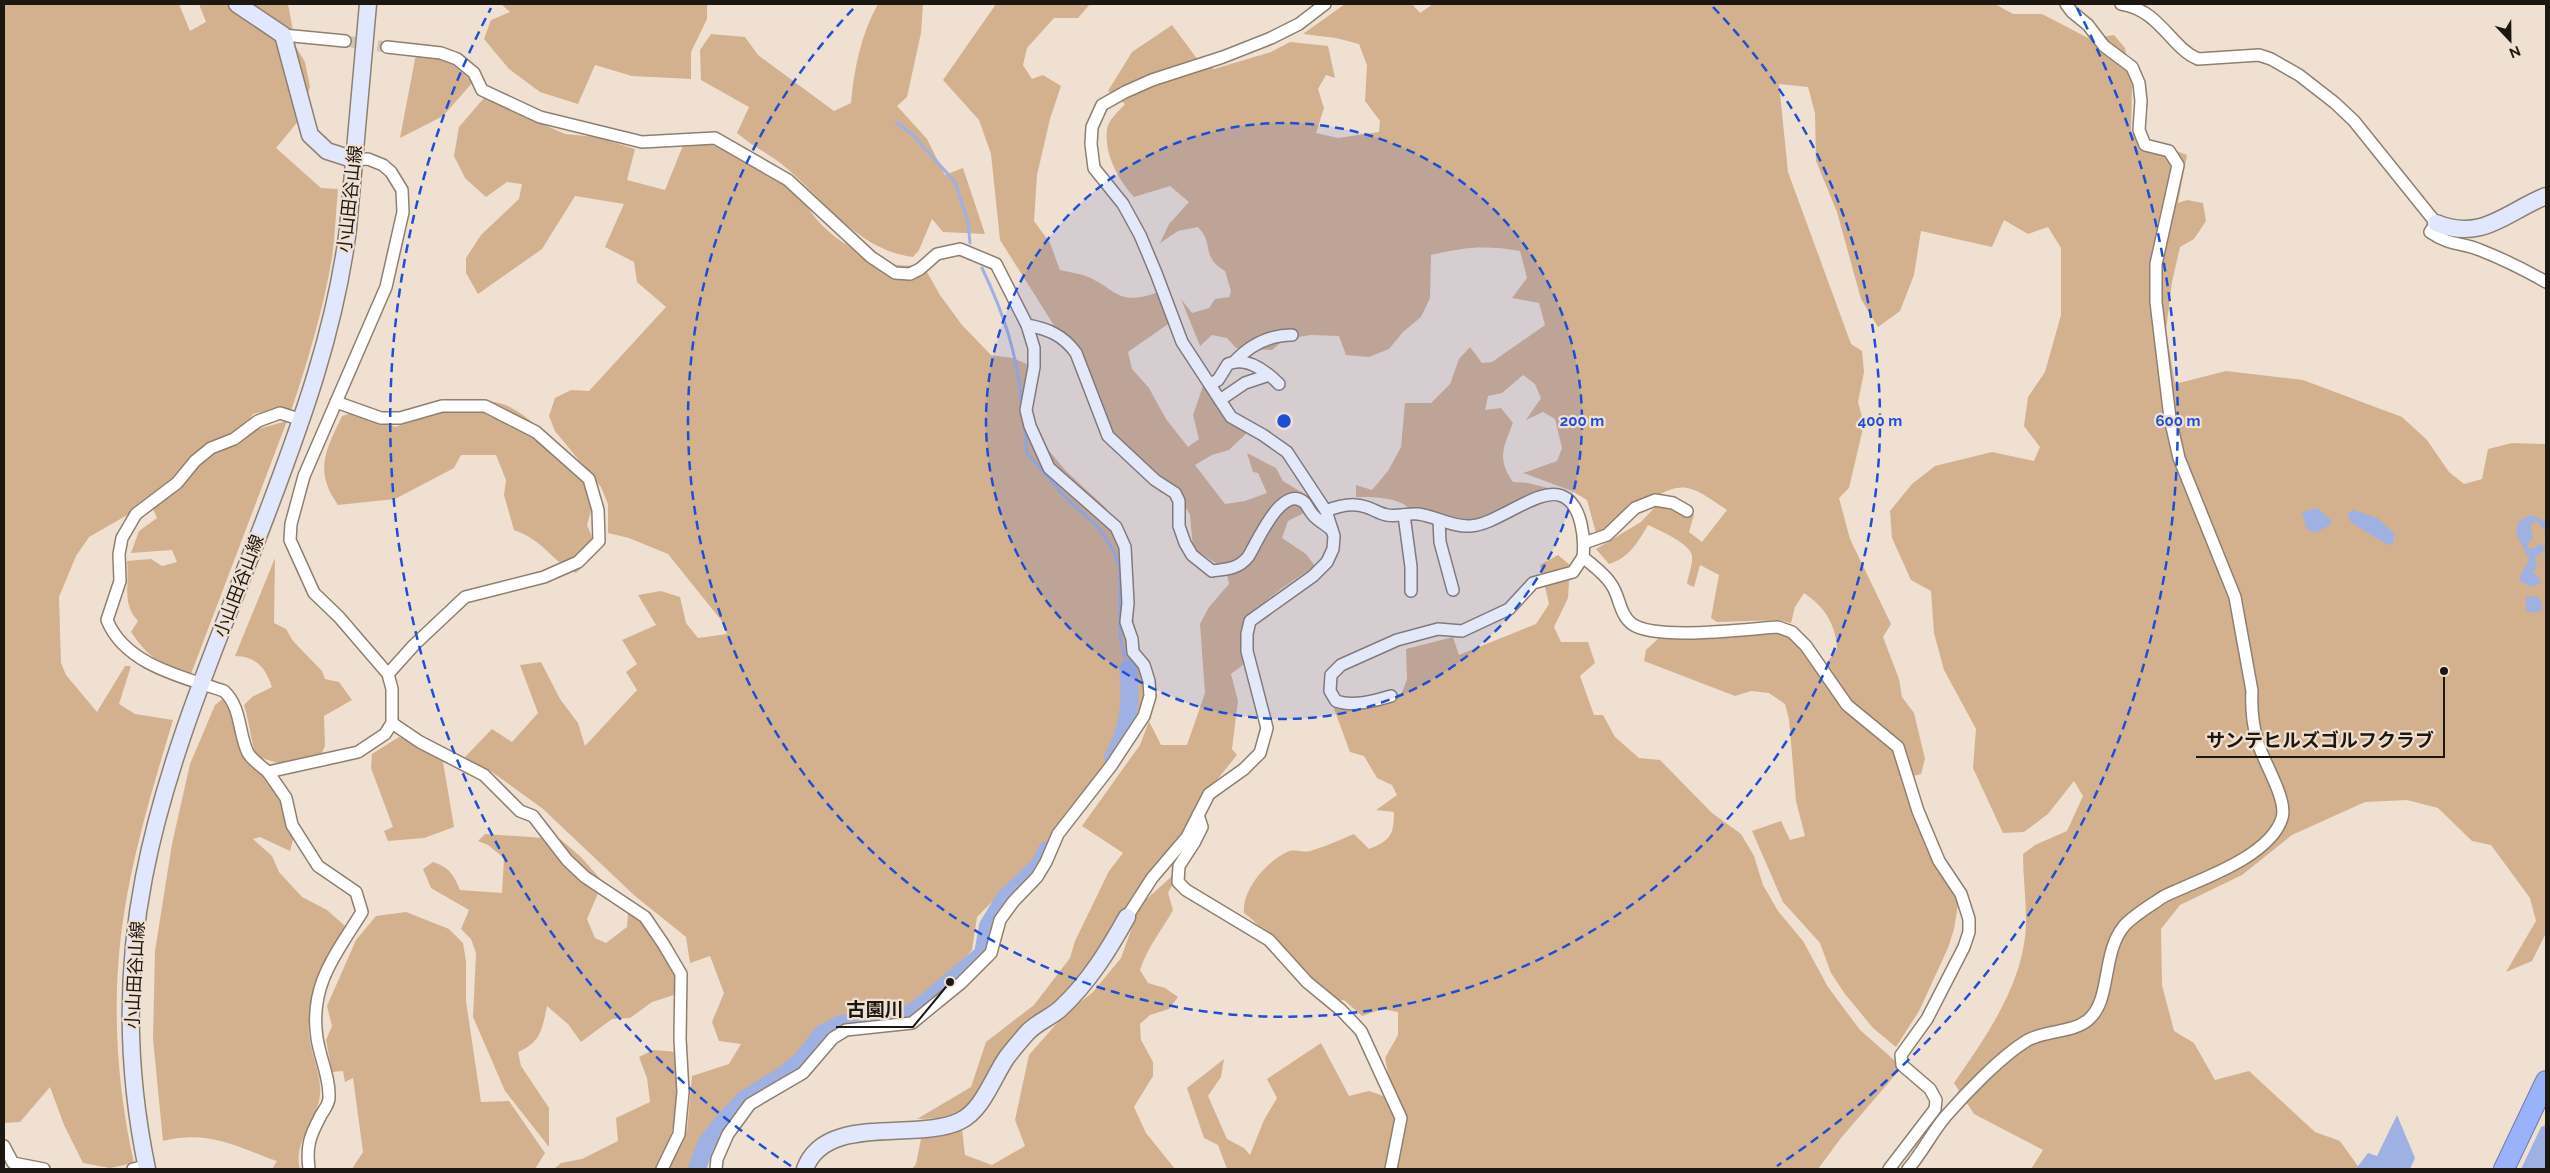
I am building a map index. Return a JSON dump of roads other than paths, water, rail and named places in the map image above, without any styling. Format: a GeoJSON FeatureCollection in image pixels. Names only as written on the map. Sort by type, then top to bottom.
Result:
{"type":"FeatureCollection","features":[{"type":"Feature","properties":{"kind":"highway"},"geometry":{"type":"LineString","coordinates":[[2504,1169],[2546,1081]]}},
{"type":"Feature","properties":{"kind":"main road"},"geometry":{"type":"LineString","coordinates":[[237,4],[283,35],[310,134],[327,151],[354,160]]}},
{"type":"Feature","properties":{"kind":"main road","name":"小山田谷山線"},"geometry":{"type":"LineString","coordinates":[[142,1168],[134,1083],[131,1022],[133,950],[144,879],[172,769],[202,683],[302,420],[325,350],[338,293],[348,230],[368,4]]}},
{"type":"Feature","properties":{"kind":"main road"},"geometry":{"type":"LineString","coordinates":[[2436,223],[2462,231],[2480,227],[2494,223],[2546,196]]}},
{"type":"Feature","properties":{"kind":"main road"},"geometry":{"type":"LineString","coordinates":[[805,1169],[819,1149],[842,1136],[880,1131],[940,1128],[961,1121],[973,1112],[1008,1057],[1028,1031],[1059,1010],[1085,983],[1105,957],[1127,917]]}},
{"type":"Feature","properties":{"kind":"street"},"geometry":{"type":"LineString","coordinates":[[1127,917],[1152,878],[1187,838],[1209,794],[1244,769],[1260,753],[1267,728],[1247,651],[1246,634],[1250,621],[1313,576],[1327,562],[1333,550],[1332,530],[1326,511],[1287,452],[1263,435],[1231,417],[1182,342],[1140,235],[1123,204],[1094,168],[1091,144],[1092,127],[1102,106],[1125,92],[1152,80],[1223,58],[1271,38],[1299,24],[1325,4]]}},
{"type":"Feature","properties":{"kind":"street"},"geometry":{"type":"LineString","coordinates":[[1908,1169],[1924,1150],[1944,1118],[2014,1051],[2029,1040],[2065,1030],[2088,1020],[2101,1002],[2111,951],[2124,926],[2159,899],[2222,871],[2263,847],[2274,836],[2283,816],[2282,804],[2257,741],[2252,692],[2235,597],[2179,458],[2170,418],[2156,302],[2156,264],[2178,165],[2169,152],[2144,145],[2139,130],[2141,101],[2138,83],[2132,67],[2104,46],[2088,25],[2072,12],[2066,4]]}},
{"type":"Feature","properties":{"kind":"street"},"geometry":{"type":"LineString","coordinates":[[2122,4],[2133,7],[2156,21],[2186,52],[2198,59],[2259,55],[2271,59],[2299,75],[2335,103],[2354,121],[2436,223],[2430,232],[2444,242],[2478,249],[2546,282]]}},
{"type":"Feature","properties":{"kind":"street"},"geometry":{"type":"LineString","coordinates":[[283,35],[345,41]]}},
{"type":"Feature","properties":{"kind":"street"},"geometry":{"type":"LineString","coordinates":[[387,47],[441,53],[456,59],[474,73],[482,90],[540,117],[642,142],[715,138],[788,180],[871,257],[895,273],[910,274],[920,269],[937,254],[960,249],[996,264],[1027,325],[1034,348],[1034,367],[1026,410],[1030,426],[1049,468],[1116,527],[1125,548],[1128,603],[1126,622],[1132,639],[1132,652],[1144,664],[1150,681],[1150,696],[1144,716],[1111,766],[1058,834],[1046,862],[1037,877],[1013,902],[1000,920],[991,953],[961,983],[912,1023],[846,1030],[833,1038],[803,1073],[750,1104],[728,1134],[717,1159],[716,1169]]}},
{"type":"Feature","properties":{"kind":"street"},"geometry":{"type":"LineString","coordinates":[[268,772],[358,752],[386,734],[392,723],[392,689],[388,674],[339,617],[314,593],[290,540],[291,524],[304,476],[386,287],[403,212],[402,190],[391,172],[383,165],[368,159],[354,160]]}},
{"type":"Feature","properties":{"kind":"street"},"geometry":{"type":"LineString","coordinates":[[1027,325],[1048,329],[1068,341],[1076,353],[1108,436],[1155,480],[1175,493],[1179,501],[1179,526],[1185,543],[1192,555],[1212,571],[1233,569],[1242,564],[1248,558],[1278,506],[1285,500],[1299,500],[1305,503],[1313,515],[1332,530]]}},
{"type":"Feature","properties":{"kind":"street"},"geometry":{"type":"LineString","coordinates":[[1234,362],[1243,352],[1260,341],[1278,335],[1292,335]]}},
{"type":"Feature","properties":{"kind":"street"},"geometry":{"type":"LineString","coordinates":[[1210,384],[1218,380],[1228,364],[1240,361],[1270,376],[1279,384]]}},
{"type":"Feature","properties":{"kind":"street"},"geometry":{"type":"LineString","coordinates":[[1220,400],[1245,383],[1270,376]]}},
{"type":"Feature","properties":{"kind":"street"},"geometry":{"type":"LineString","coordinates":[[336,402],[381,418],[400,418],[442,406],[485,406],[536,432],[590,479],[598,510],[599,541],[578,562],[526,582],[480,591],[465,597],[414,645],[388,674]]}},
{"type":"Feature","properties":{"kind":"street"},"geometry":{"type":"LineString","coordinates":[[302,420],[280,413],[270,415],[258,421],[234,439],[211,448],[195,460],[177,483],[136,514],[122,538],[119,554],[120,581],[107,620],[110,628],[134,653],[145,661],[224,691],[231,697],[238,714],[248,754],[268,772],[286,798],[292,826],[318,866],[356,892],[362,912],[328,966],[319,988],[315,1007],[317,1038],[329,1088],[329,1101],[310,1136],[307,1150],[309,1169]]}},
{"type":"Feature","properties":{"kind":"street"},"geometry":{"type":"LineString","coordinates":[[1326,511],[1341,505],[1364,506],[1387,515],[1417,514],[1468,526],[1493,521],[1524,503],[1560,494],[1570,500],[1576,511],[1584,543],[1583,557],[1572,572],[1533,583],[1508,609],[1462,631],[1438,629],[1397,640],[1341,665],[1331,675],[1330,691],[1336,701],[1342,703],[1370,702],[1391,696]]}},
{"type":"Feature","properties":{"kind":"street"},"geometry":{"type":"LineString","coordinates":[[1584,543],[1607,536],[1635,508],[1655,500],[1673,503],[1687,511]]}},
{"type":"Feature","properties":{"kind":"street"},"geometry":{"type":"LineString","coordinates":[[1404,515],[1411,567],[1411,591]]}},
{"type":"Feature","properties":{"kind":"street"},"geometry":{"type":"LineString","coordinates":[[1439,520],[1440,542],[1453,590]]}},
{"type":"Feature","properties":{"kind":"street"},"geometry":{"type":"LineString","coordinates":[[1583,557],[1611,584],[1623,614],[1632,624],[1648,632],[1778,627],[1792,632],[1806,646],[1847,705],[1898,747],[1918,811],[1939,861],[1961,894],[1969,932],[1964,947],[1927,1019],[1901,1055],[1902,1065],[1930,1089],[1936,1100],[1935,1109],[1889,1169]]}},
{"type":"Feature","properties":{"kind":"street"},"geometry":{"type":"LineString","coordinates":[[392,723],[420,742],[484,774],[520,811],[533,816],[567,860],[585,877],[645,917],[664,945],[681,974],[680,1039],[683,1092],[679,1134],[662,1169]]}},
{"type":"Feature","properties":{"kind":"street"},"geometry":{"type":"LineString","coordinates":[[1198,815],[1202,827],[1194,844],[1179,866],[1178,882],[1186,890],[1269,940],[1308,982],[1341,1010],[1361,1032],[1401,1118],[1391,1169]]}},
{"type":"Feature","properties":{"kind":"street"},"geometry":{"type":"LineString","coordinates":[[4,1146],[13,1162],[44,1169]]}},
{"type":"Feature","properties":{"kind":"water"},"geometry":{"type":"Polygon","coordinates":[[[2317,508],[2332,521],[2331,524],[2315,533],[2307,529],[2302,512],[2317,508]]]}},
{"type":"Feature","properties":{"kind":"water"},"geometry":{"type":"Polygon","coordinates":[[[2353,510],[2377,518],[2394,533],[2393,544],[2388,545],[2349,520],[2348,513],[2353,510]]]}},
{"type":"Feature","properties":{"kind":"water"},"geometry":{"type":"Polygon","coordinates":[[[2531,515],[2546,521],[2546,532],[2537,521],[2530,525],[2533,538],[2527,545],[2528,548],[2533,549],[2540,544],[2546,548],[2535,558],[2537,567],[2533,572],[2542,582],[2531,587],[2520,581],[2521,574],[2529,559],[2516,533],[2519,521],[2531,515]]]}},
{"type":"Feature","properties":{"kind":"water"},"geometry":{"type":"Polygon","coordinates":[[[2537,596],[2542,604],[2541,611],[2531,613],[2526,610],[2526,597],[2537,596]]]}},
{"type":"Feature","properties":{"kind":"water"},"geometry":{"type":"Polygon","coordinates":[[[2397,1115],[2415,1158],[2410,1169],[2356,1169],[2368,1153],[2377,1156],[2397,1115]]]}},
{"type":"Feature","properties":{"kind":"water"},"geometry":{"type":"Polygon","coordinates":[[[2546,1125],[2546,1169],[2521,1169],[2541,1127],[2546,1125]]]}},
{"type":"Feature","properties":{"kind":"waterway"},"geometry":{"type":"LineString","coordinates":[[896,122],[913,135],[955,182],[968,222],[970,243]]}},
{"type":"Feature","properties":{"kind":"waterway"},"geometry":{"type":"LineString","coordinates":[[982,268],[1003,318],[1013,351],[1022,405]]}},
{"type":"Feature","properties":{"kind":"waterway"},"geometry":{"type":"LineString","coordinates":[[1024,421],[1027,453],[1063,495],[1098,527],[1113,550],[1120,568],[1120,638],[1128,669]]}},
{"type":"Feature","properties":{"kind":"waterway"},"geometry":{"type":"LineString","coordinates":[[1113,758],[1123,736],[1128,715],[1130,693],[1128,669]]}},
{"type":"Feature","properties":{"kind":"waterway"},"geometry":{"type":"LineString","coordinates":[[697,1169],[706,1144],[723,1122],[745,1099],[784,1075],[803,1059],[822,1034],[841,1024],[881,1022],[915,1011],[983,954],[988,926],[1005,898],[1039,866],[1047,850]]}},
{"type":"Feature","properties":{"kind":"tunnel"},"geometry":{"type":"LineString","coordinates":[[345,41],[387,47]]}},
{"type":"Feature","properties":{"kind":"place","name":"サンテヒルズゴルフクラブ"},"geometry":{"type":"Point","coordinates":[2444,671]}},
{"type":"Feature","properties":{"kind":"place","name":"古園川"},"geometry":{"type":"Point","coordinates":[950,982]}}]}
